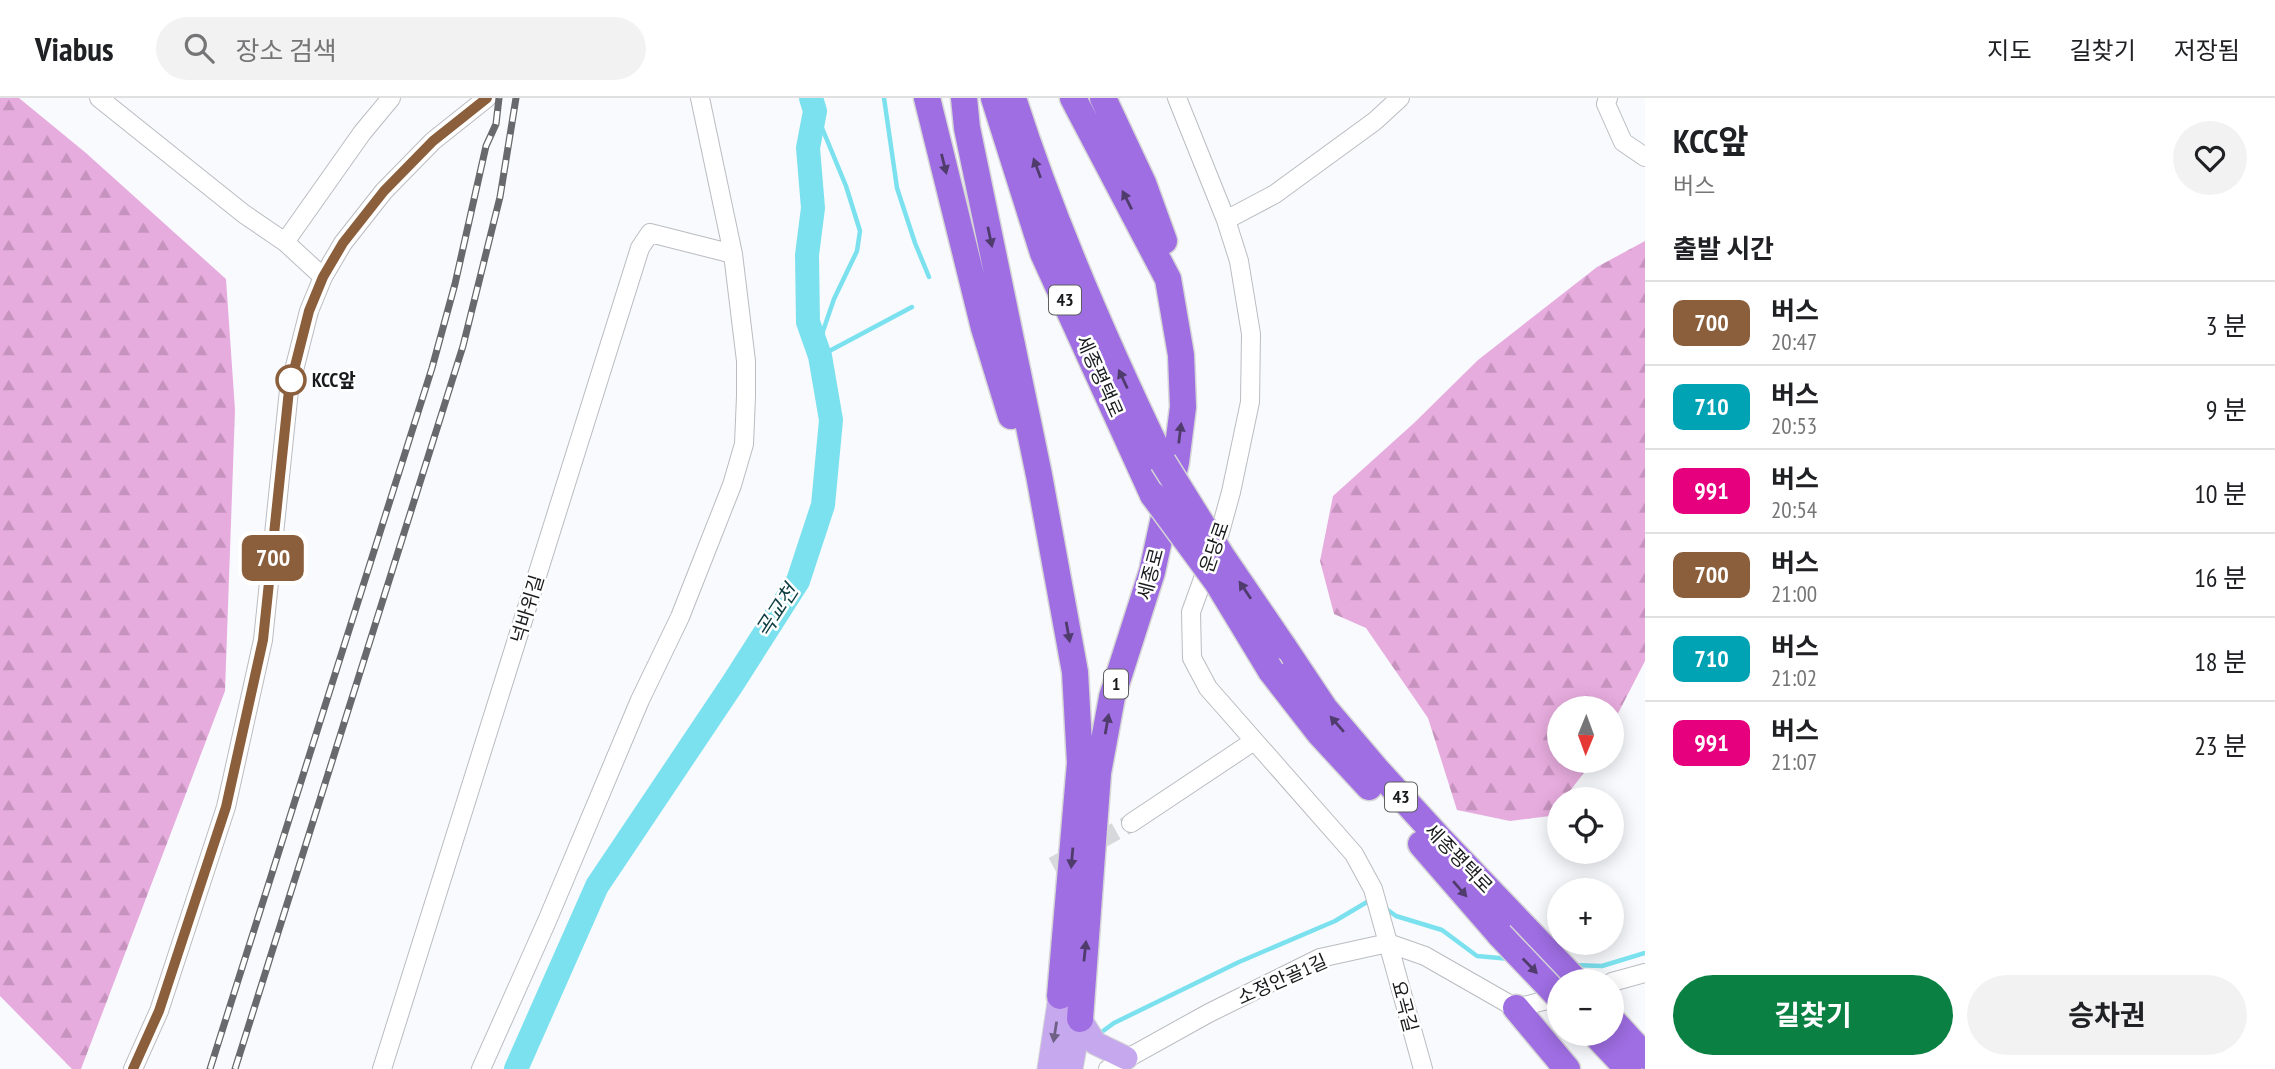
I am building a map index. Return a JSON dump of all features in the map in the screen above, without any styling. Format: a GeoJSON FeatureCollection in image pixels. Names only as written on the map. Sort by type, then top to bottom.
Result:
{"type":"FeatureCollection","features":[{"type":"Feature","properties":{"kind":"highway"},"geometry":{"type":"LineString","coordinates":[[927,98],[984,328],[1056,565]]}},
{"type":"Feature","properties":{"kind":"highway","name":"1"},"geometry":{"type":"LineString","coordinates":[[964,98],[967,128],[1056,565],[1075,672],[1080,763],[1060,996]]}},
{"type":"Feature","properties":{"kind":"highway","name":"세종평택로"},"geometry":{"type":"LineString","coordinates":[[994,98],[1043,253],[1153,495],[1217,582],[1271,671],[1320,734],[1547,984]]}},
{"type":"Feature","properties":{"kind":"highway","name":"세종평택로"},"geometry":{"type":"LineString","coordinates":[[1013,98],[1063,239],[1114,360],[1163,462],[1221,555],[1325,709],[1440,839],[1565,969]]}},
{"type":"Feature","properties":{"kind":"highway","name":"세종로"},"geometry":{"type":"LineString","coordinates":[[1073,98],[1168,279],[1181,355],[1183,407],[1176,462],[1152,572],[1112,697],[1098,772],[1080,1019]]}},
{"type":"Feature","properties":{"kind":"highway"},"geometry":{"type":"LineString","coordinates":[[1103,98],[1143,183],[1177,280],[1181,355]]}},
{"type":"Feature","properties":{"kind":"highway"},"geometry":{"type":"LineString","coordinates":[[1516,1008],[1567,1069]]}},
{"type":"Feature","properties":{"kind":"highway"},"geometry":{"type":"LineString","coordinates":[[1613,1046],[1628,1069]]}},
{"type":"Feature","properties":{"kind":"main road","name":"1"},"geometry":{"type":"LineString","coordinates":[[1049,1069],[1060,996]]}},
{"type":"Feature","properties":{"kind":"main road"},"geometry":{"type":"LineString","coordinates":[[1080,1019],[1095,1044],[1117,1063]]}},
{"type":"Feature","properties":{"kind":"main road","name":"세종로"},"geometry":{"type":"LineString","coordinates":[[1071,1069],[1080,1019]]}},
{"type":"Feature","properties":{"kind":"street"},"geometry":{"type":"LineString","coordinates":[[99,98],[244,214],[285,242],[323,277]]}},
{"type":"Feature","properties":{"kind":"street"},"geometry":{"type":"LineString","coordinates":[[285,242],[362,133],[391,98]]}},
{"type":"Feature","properties":{"kind":"street"},"geometry":{"type":"LineString","coordinates":[[133,1069],[159,1011],[226,807],[263,640],[289,390],[309,311],[323,277],[343,243],[384,191],[433,141],[487,98]]}},
{"type":"Feature","properties":{"kind":"street"},"geometry":{"type":"LineString","coordinates":[[481,1069],[635,712],[680,617],[732,485],[744,444],[746,361],[733,254],[700,98]]}},
{"type":"Feature","properties":{"kind":"street","name":"운당로"},"geometry":{"type":"LineString","coordinates":[[1177,98],[1226,220],[1239,261],[1251,334],[1250,402],[1220,532],[1191,612],[1192,658],[1208,688],[1354,854],[1373,888],[1388,943]]}},
{"type":"Feature","properties":{"kind":"street"},"geometry":{"type":"LineString","coordinates":[[1226,220],[1275,194],[1375,121],[1400,98]]}},
{"type":"Feature","properties":{"kind":"street"},"geometry":{"type":"LineString","coordinates":[[1588,98],[1607,101],[1623,142],[1645,158]]}},
{"type":"Feature","properties":{"kind":"street","name":"넉바위길"},"geometry":{"type":"LineString","coordinates":[[382,1069],[640,248],[650,233],[733,254]]}},
{"type":"Feature","properties":{"kind":"street"},"geometry":{"type":"LineString","coordinates":[[1130,823],[1254,741]]}},
{"type":"Feature","properties":{"kind":"street"},"geometry":{"type":"LineString","coordinates":[[1388,943],[1425,956],[1516,1008],[1547,1000]]}},
{"type":"Feature","properties":{"kind":"street","name":"소정안골1길"},"geometry":{"type":"LineString","coordinates":[[1117,1063],[1209,1013],[1320,958],[1388,943]]}},
{"type":"Feature","properties":{"kind":"street","name":"요곡길"},"geometry":{"type":"LineString","coordinates":[[1388,943],[1423,1069]]}},
{"type":"Feature","properties":{"kind":"street"},"geometry":{"type":"LineString","coordinates":[[1624,979],[1645,973]]}},
{"type":"Feature","properties":{"kind":"green space"},"geometry":{"type":"Polygon","coordinates":[[[0,98],[19,98],[86,153],[226,279],[235,410],[225,691],[81,1069],[72,1069],[0,996],[0,98]]]}},
{"type":"Feature","properties":{"kind":"green space"},"geometry":{"type":"Polygon","coordinates":[[[1645,241],[1645,661],[1624,702],[1624,696],[1547,696],[1547,774],[1583,774],[1573,787],[1547,787],[1547,816],[1510,821],[1457,810],[1428,718],[1366,628],[1334,614],[1320,561],[1333,496],[1414,423],[1478,360],[1597,267],[1645,241]]]}},
{"type":"Feature","properties":{"kind":"waterway","name":"곡교천"},"geometry":{"type":"LineString","coordinates":[[516,1069],[597,886],[798,581],[823,505],[831,420],[820,356],[808,322],[807,255],[813,208],[808,148],[815,111],[811,98]]}},
{"type":"Feature","properties":{"kind":"waterway"},"geometry":{"type":"LineString","coordinates":[[884,98],[897,188],[929,277]]}},
{"type":"Feature","properties":{"kind":"waterway"},"geometry":{"type":"LineString","coordinates":[[815,111],[846,186],[860,231],[857,251],[834,299],[823,331],[820,356]]}},
{"type":"Feature","properties":{"kind":"waterway"},"geometry":{"type":"LineString","coordinates":[[820,356],[912,307]]}},
{"type":"Feature","properties":{"kind":"waterway"},"geometry":{"type":"LineString","coordinates":[[1103,1031],[1114,1023],[1239,962],[1335,921],[1372,899]]}},
{"type":"Feature","properties":{"kind":"waterway"},"geometry":{"type":"LineString","coordinates":[[1385,908],[1396,916],[1442,930],[1477,956],[1510,959]]}},
{"type":"Feature","properties":{"kind":"waterway"},"geometry":{"type":"LineString","coordinates":[[1574,965],[1602,966],[1645,953]]}},
{"type":"Feature","properties":{"kind":"tunnel"},"geometry":{"type":"LineString","coordinates":[[1053,866],[1131,823]]}},
{"type":"Feature","properties":{"kind":"railway"},"geometry":{"type":"LineString","coordinates":[[210,1069],[432,368],[455,284],[486,146],[496,124],[499,98]]}},
{"type":"Feature","properties":{"kind":"railway"},"geometry":{"type":"LineString","coordinates":[[235,1069],[463,346],[500,197],[516,98]]}},
{"type":"Feature","properties":{"kind":"bus line","name":"700"},"geometry":{"type":"LineString","coordinates":[[133,1069],[159,1011],[226,807],[263,640],[289,390],[309,311],[323,277],[343,243],[384,191],[433,141],[487,98]]}},
{"type":"Feature","properties":{"kind":"place","name":"KCC앞"},"geometry":{"type":"Point","coordinates":[291,380]}}]}
